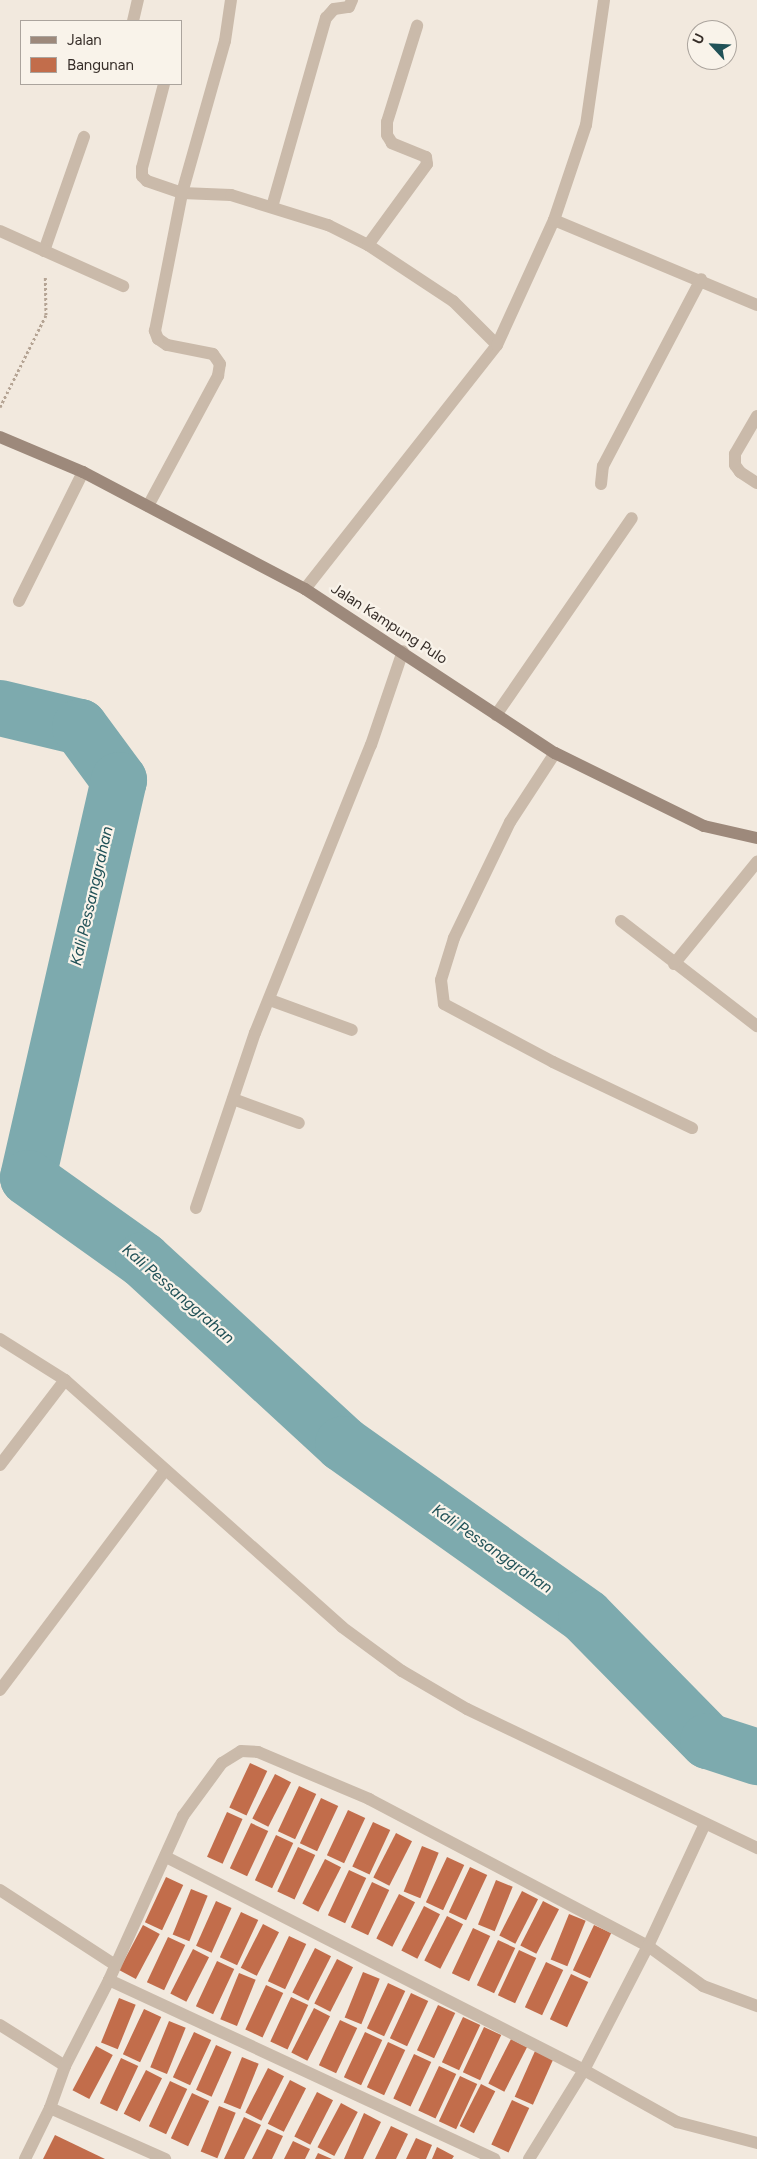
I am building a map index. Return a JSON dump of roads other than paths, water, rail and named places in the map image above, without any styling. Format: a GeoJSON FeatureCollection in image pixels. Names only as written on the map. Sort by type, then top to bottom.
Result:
{"type":"FeatureCollection","features":[{"type":"Feature","properties":{"kind":"street"},"geometry":{"type":"LineString","coordinates":[[133,20],[138,0]]}},
{"type":"Feature","properties":{"kind":"street"},"geometry":{"type":"LineString","coordinates":[[148,506],[218,376],[220,364],[213,354],[166,345],[158,339],[155,331],[182,193],[225,41],[231,0]]}},
{"type":"Feature","properties":{"kind":"street"},"geometry":{"type":"LineString","coordinates":[[272,206],[326,18],[334,9],[349,7],[352,0]]}},
{"type":"Feature","properties":{"kind":"street"},"geometry":{"type":"LineString","coordinates":[[305,588],[497,345],[554,220],[586,125],[604,0]]}},
{"type":"Feature","properties":{"kind":"street"},"geometry":{"type":"LineString","coordinates":[[368,245],[427,164],[426,157],[392,143],[387,135],[387,122],[417,26]]}},
{"type":"Feature","properties":{"kind":"street"},"geometry":{"type":"LineString","coordinates":[[164,85],[142,176],[147,181],[182,193],[230,194],[328,225],[368,245],[453,301],[497,345]]}},
{"type":"Feature","properties":{"kind":"street"},"geometry":{"type":"LineString","coordinates":[[44,251],[84,137]]}},
{"type":"Feature","properties":{"kind":"street"},"geometry":{"type":"LineString","coordinates":[[554,220],[701,279],[757,305]]}},
{"type":"Feature","properties":{"kind":"street"},"geometry":{"type":"LineString","coordinates":[[0,231],[123,286]]}},
{"type":"Feature","properties":{"kind":"street"},"geometry":{"type":"LineString","coordinates":[[601,484],[603,466],[701,279]]}},
{"type":"Feature","properties":{"kind":"street"},"geometry":{"type":"LineString","coordinates":[[757,416],[735,454],[735,465],[740,472],[757,483]]}},
{"type":"Feature","properties":{"kind":"street","name":"Jalan Kampung Pulo"},"geometry":{"type":"LineString","coordinates":[[0,437],[83,472],[305,588],[403,651],[555,754],[704,826],[757,838]]}},
{"type":"Feature","properties":{"kind":"street"},"geometry":{"type":"LineString","coordinates":[[19,601],[83,472]]}},
{"type":"Feature","properties":{"kind":"street"},"geometry":{"type":"LineString","coordinates":[[496,715],[632,518]]}},
{"type":"Feature","properties":{"kind":"street"},"geometry":{"type":"LineString","coordinates":[[196,1208],[233,1099],[371,745],[403,651]]}},
{"type":"Feature","properties":{"kind":"street"},"geometry":{"type":"LineString","coordinates":[[555,754],[510,822],[454,938],[442,980],[444,1004],[552,1062],[692,1128]]}},
{"type":"Feature","properties":{"kind":"street"},"geometry":{"type":"LineString","coordinates":[[674,964],[757,862]]}},
{"type":"Feature","properties":{"kind":"street"},"geometry":{"type":"LineString","coordinates":[[621,921],[674,964],[757,1026]]}},
{"type":"Feature","properties":{"kind":"street"},"geometry":{"type":"LineString","coordinates":[[270,1000],[352,1030]]}},
{"type":"Feature","properties":{"kind":"street"},"geometry":{"type":"LineString","coordinates":[[233,1099],[299,1123]]}},
{"type":"Feature","properties":{"kind":"street"},"geometry":{"type":"LineString","coordinates":[[0,1339],[65,1380],[342,1627],[402,1672],[467,1709],[757,1848]]}},
{"type":"Feature","properties":{"kind":"street"},"geometry":{"type":"LineString","coordinates":[[0,1465],[65,1380]]}},
{"type":"Feature","properties":{"kind":"street"},"geometry":{"type":"LineString","coordinates":[[0,1690],[165,1470]]}},
{"type":"Feature","properties":{"kind":"street"},"geometry":{"type":"LineString","coordinates":[[25,2159],[50,2108],[65,2066],[109,1980],[183,1816],[222,1762],[241,1751],[258,1752],[369,1799],[648,1946],[703,1986],[757,2006]]}},
{"type":"Feature","properties":{"kind":"street"},"geometry":{"type":"LineString","coordinates":[[529,2159],[584,2070],[648,1946],[705,1824]]}},
{"type":"Feature","properties":{"kind":"street"},"geometry":{"type":"LineString","coordinates":[[166,1856],[584,2070],[677,2122],[757,2143]]}},
{"type":"Feature","properties":{"kind":"street"},"geometry":{"type":"LineString","coordinates":[[0,1890],[115,1965]]}},
{"type":"Feature","properties":{"kind":"street"},"geometry":{"type":"LineString","coordinates":[[109,1980],[494,2159]]}},
{"type":"Feature","properties":{"kind":"street"},"geometry":{"type":"LineString","coordinates":[[0,2025],[65,2066]]}},
{"type":"Feature","properties":{"kind":"street"},"geometry":{"type":"LineString","coordinates":[[50,2108],[165,2159]]}},
{"type":"Feature","properties":{"kind":"waterway","name":"Kali Pessanggrahan"},"geometry":{"type":"LineString","coordinates":[[0,708],[80,727],[119,780],[28,1178],[143,1260],[343,1444],[586,1617],[708,1741],[757,1757]]}}]}
